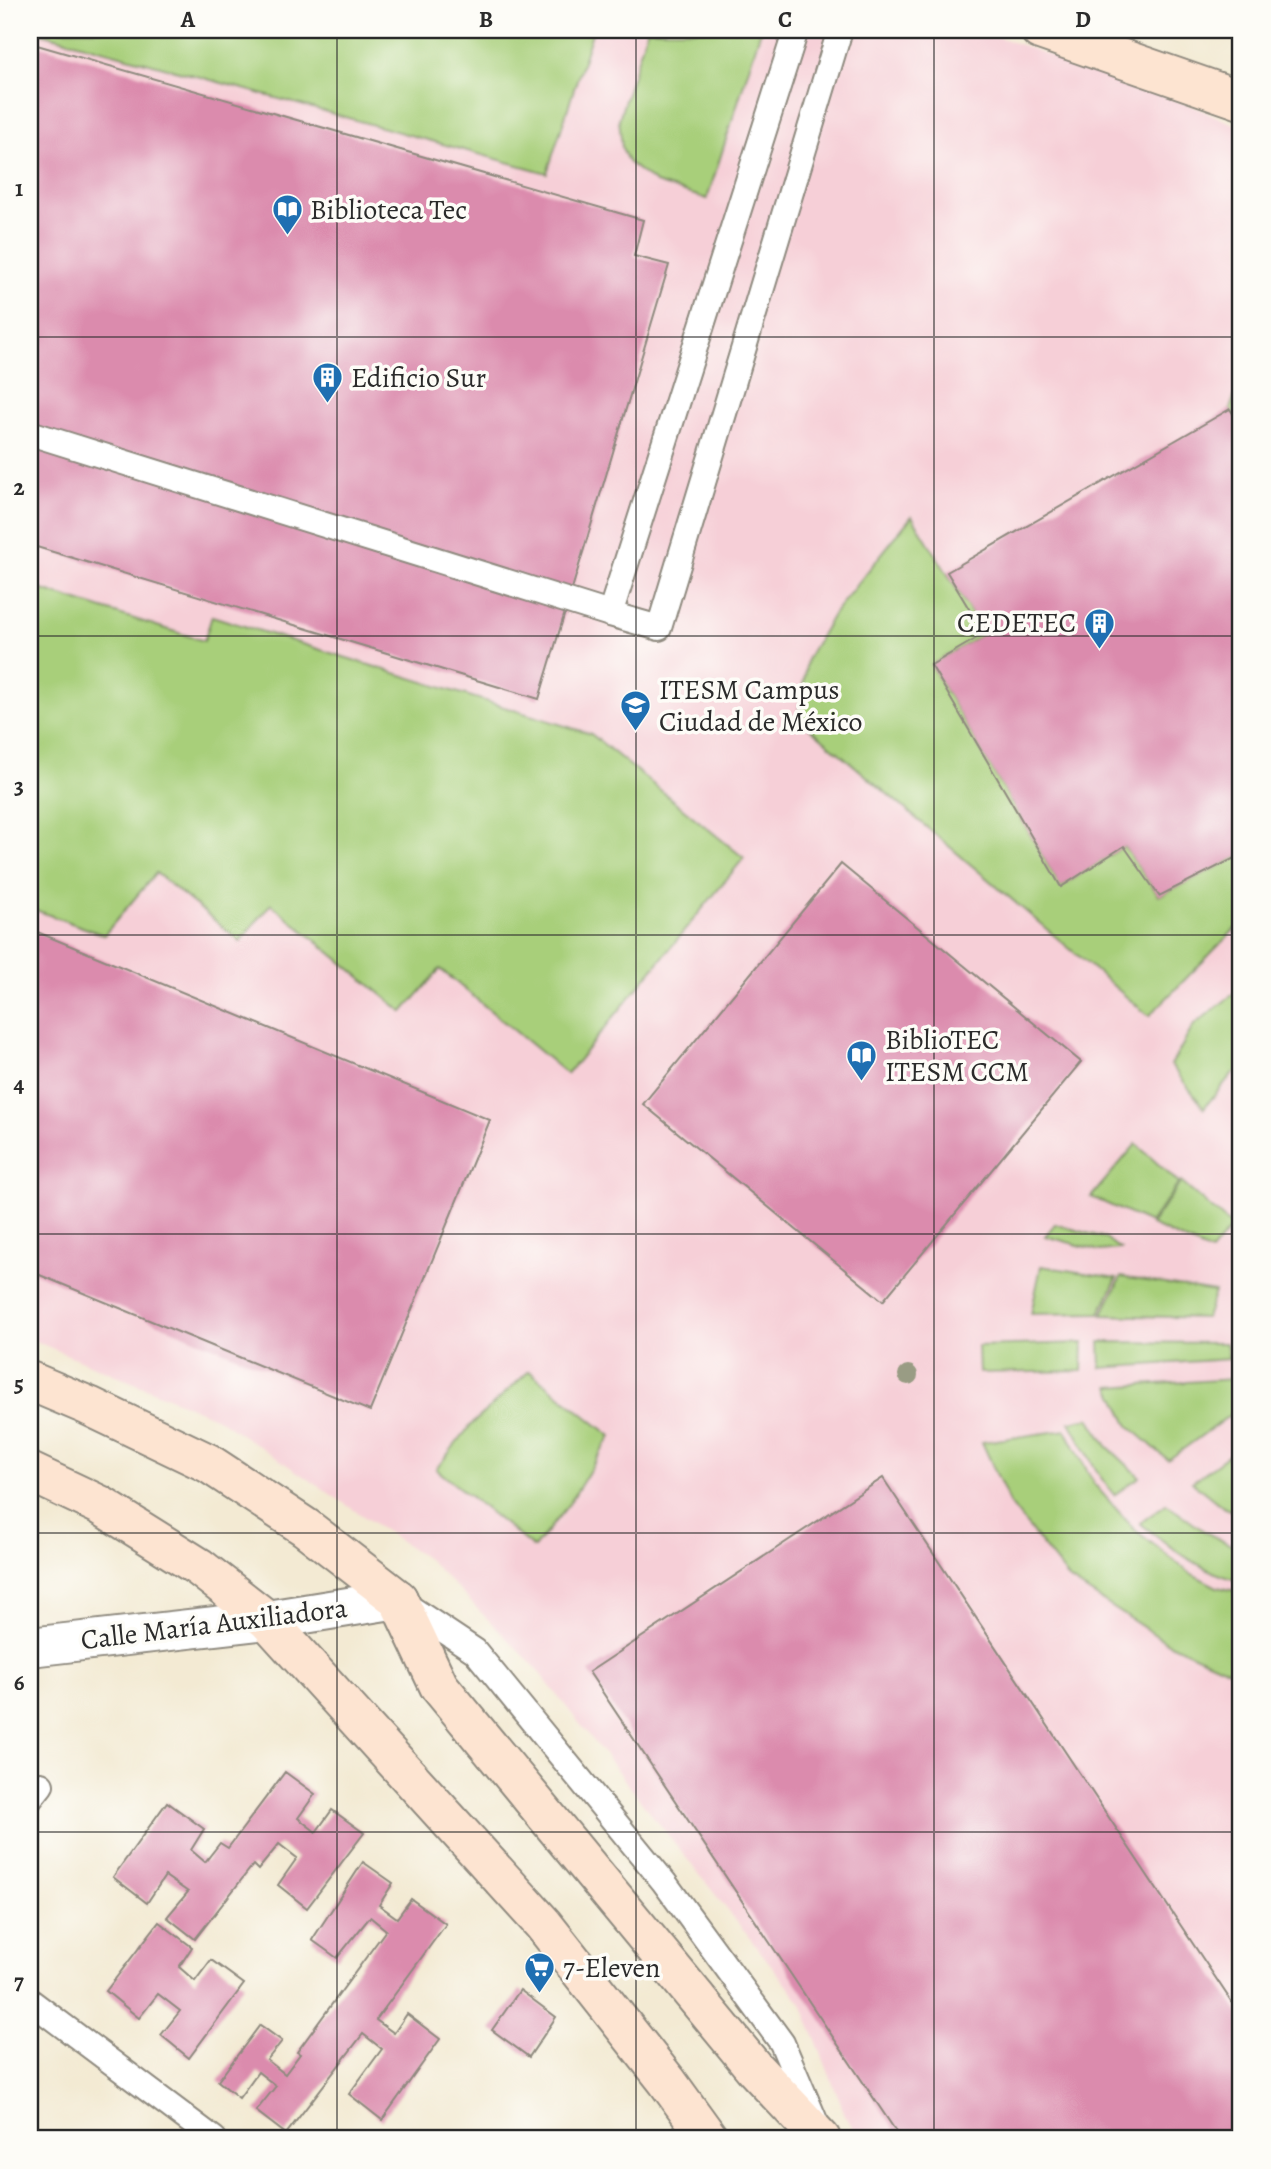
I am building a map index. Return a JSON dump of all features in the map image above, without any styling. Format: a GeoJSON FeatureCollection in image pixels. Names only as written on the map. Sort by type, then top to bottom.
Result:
{"type":"FeatureCollection","features":[{"type":"Feature","properties":{"kind":"street"},"geometry":{"type":"LineString","coordinates":[[1040,30],[1241,100]]}},
{"type":"Feature","properties":{"kind":"street"},"geometry":{"type":"LineString","coordinates":[[30,1381],[208,1463],[305,1527],[397,1599],[439,1686],[755,2068],[822,2139]]}},
{"type":"Feature","properties":{"kind":"street"},"geometry":{"type":"LineString","coordinates":[[30,1472],[100,1505],[199,1567],[267,1620],[543,1924],[667,2081],[709,2139]]}},
{"type":"Feature","properties":{"kind":"street","name":"Calle María Auxiliadora"},"geometry":{"type":"LineString","coordinates":[[30,1647],[267,1620],[397,1599]]}},
{"type":"Feature","properties":{"kind":"lane"},"geometry":{"type":"LineString","coordinates":[[610,614],[796,30]]}},
{"type":"Feature","properties":{"kind":"lane"},"geometry":{"type":"LineString","coordinates":[[30,433],[659,628],[841,30]]}},
{"type":"Feature","properties":{"kind":"lane"},"geometry":{"type":"LineString","coordinates":[[397,1599],[475,1651],[664,1882],[782,2043],[822,2139]]}},
{"type":"Feature","properties":{"kind":"lane"},"geometry":{"type":"LineString","coordinates":[[30,1784],[41,1785],[30,1798]]}},
{"type":"Feature","properties":{"kind":"lane"},"geometry":{"type":"LineString","coordinates":[[30,2001],[214,2139]]}},
{"type":"Feature","properties":{"kind":"shaded area","name":"ITESM Campus Ciudad de México"},"geometry":{"type":"Polygon","coordinates":[[[30,30],[979,30],[1192,106],[1241,127],[1241,2139],[860,2139],[845,2115],[802,2004],[534,1666],[430,1561],[217,1418],[30,1339],[30,30]]]}},
{"type":"Feature","properties":{"kind":"green space"},"geometry":{"type":"Polygon","coordinates":[[[30,30],[593,30],[547,173],[30,30]]]}},
{"type":"Feature","properties":{"kind":"green space"},"geometry":{"type":"Polygon","coordinates":[[[647,30],[761,30],[707,199],[656,183],[628,162],[622,148],[619,119],[647,30]]]}},
{"type":"Feature","properties":{"kind":"green space"},"geometry":{"type":"Polygon","coordinates":[[[1241,378],[1241,425],[1230,409],[1241,378]]]}},
{"type":"Feature","properties":{"kind":"green space"},"geometry":{"type":"Polygon","coordinates":[[[912,516],[984,634],[931,665],[1061,887],[1124,846],[1159,896],[1241,855],[1241,923],[1149,1016],[798,718],[807,659],[834,613],[912,516]]]}},
{"type":"Feature","properties":{"kind":"green space"},"geometry":{"type":"Polygon","coordinates":[[[30,586],[204,641],[212,616],[591,734],[744,858],[567,1074],[440,969],[403,1012],[271,904],[240,941],[156,873],[104,935],[30,908],[30,586]]]}},
{"type":"Feature","properties":{"kind":"green space"},"geometry":{"type":"Polygon","coordinates":[[[1241,988],[1241,1069],[1232,1074],[1204,1108],[1171,1065],[1194,1025],[1241,988]]]}},
{"type":"Feature","properties":{"kind":"green space"},"geometry":{"type":"Polygon","coordinates":[[[1136,1144],[1179,1183],[1150,1223],[1091,1197],[1136,1144]]]}},
{"type":"Feature","properties":{"kind":"green space"},"geometry":{"type":"Polygon","coordinates":[[[1181,1182],[1232,1226],[1211,1252],[1151,1225],[1181,1182]]]}},
{"type":"Feature","properties":{"kind":"green space"},"geometry":{"type":"Polygon","coordinates":[[[1055,1224],[1105,1238],[1120,1249],[1100,1251],[1045,1236],[1055,1224]]]}},
{"type":"Feature","properties":{"kind":"green space"},"geometry":{"type":"Polygon","coordinates":[[[1041,1266],[1117,1278],[1100,1313],[1031,1314],[1041,1266]]]}},
{"type":"Feature","properties":{"kind":"green space"},"geometry":{"type":"Polygon","coordinates":[[[1121,1277],[1215,1292],[1206,1318],[1102,1315],[1121,1277]]]}},
{"type":"Feature","properties":{"kind":"green space"},"geometry":{"type":"Polygon","coordinates":[[[1100,1342],[1226,1343],[1229,1359],[1101,1368],[1100,1342]]]}},
{"type":"Feature","properties":{"kind":"green space"},"geometry":{"type":"Polygon","coordinates":[[[1083,1343],[1082,1371],[979,1373],[978,1346],[1083,1343]]]}},
{"type":"Feature","properties":{"kind":"green space"},"geometry":{"type":"Polygon","coordinates":[[[529,1371],[611,1436],[569,1504],[534,1548],[436,1469],[471,1425],[529,1371]]]}},
{"type":"Feature","properties":{"kind":"green space"},"geometry":{"type":"Polygon","coordinates":[[[1233,1379],[1241,1407],[1168,1460],[1129,1426],[1110,1387],[1233,1379]]]}},
{"type":"Feature","properties":{"kind":"green space"},"geometry":{"type":"Polygon","coordinates":[[[1089,1418],[1107,1446],[1140,1477],[1114,1495],[1099,1475],[1070,1422],[1089,1418]]]}},
{"type":"Feature","properties":{"kind":"green space"},"geometry":{"type":"Polygon","coordinates":[[[1066,1430],[1094,1484],[1135,1530],[1190,1573],[1217,1587],[1241,1592],[1241,1645],[1234,1673],[1168,1643],[1070,1580],[1010,1504],[982,1442],[1066,1430]]]}},
{"type":"Feature","properties":{"kind":"green space"},"geometry":{"type":"Polygon","coordinates":[[[1241,1446],[1241,1514],[1223,1507],[1192,1482],[1241,1446]]]}},
{"type":"Feature","properties":{"kind":"green space"},"geometry":{"type":"Polygon","coordinates":[[[1166,1504],[1207,1533],[1241,1550],[1241,1581],[1201,1566],[1140,1523],[1166,1504]]]}},
{"type":"Feature","properties":{"kind":"building","name":"Edificio Sur"},"geometry":{"type":"Polygon","coordinates":[[[30,43],[643,220],[634,256],[669,265],[539,699],[30,545],[30,43]]]}},
{"type":"Feature","properties":{"kind":"building","name":"CEDETEC"},"geometry":{"type":"Polygon","coordinates":[[[1230,409],[1241,425],[1241,855],[1159,896],[1124,846],[1061,887],[931,665],[984,634],[947,572],[1230,409]]]}},
{"type":"Feature","properties":{"kind":"building","name":"BiblioTEC ITESM CCM"},"geometry":{"type":"Polygon","coordinates":[[[841,864],[1081,1062],[883,1301],[643,1104],[841,864]]]}},
{"type":"Feature","properties":{"kind":"building"},"geometry":{"type":"Polygon","coordinates":[[[30,929],[490,1120],[370,1411],[30,1271],[30,929]]]}},
{"type":"Feature","properties":{"kind":"building"},"geometry":{"type":"Polygon","coordinates":[[[883,1478],[1241,2016],[1241,2139],[901,2139],[589,1672],[883,1478]]]}},
{"type":"Feature","properties":{"kind":"building"},"geometry":{"type":"Polygon","coordinates":[[[285,1772],[315,1794],[298,1818],[316,1832],[332,1810],[364,1833],[307,1908],[278,1885],[297,1858],[279,1844],[258,1870],[253,1865],[195,1939],[167,1917],[188,1892],[165,1876],[147,1903],[113,1877],[167,1802],[204,1829],[191,1850],[205,1862],[220,1843],[228,1848],[285,1772]]]}},
{"type":"Feature","properties":{"kind":"building"},"geometry":{"type":"Polygon","coordinates":[[[363,1862],[393,1883],[379,1905],[397,1918],[411,1899],[446,1924],[376,2020],[394,2033],[407,2014],[440,2039],[382,2120],[349,2094],[382,2049],[363,2034],[286,2134],[256,2111],[276,2086],[258,2072],[239,2098],[218,2081],[260,2025],[282,2041],[267,2060],[285,2074],[300,2054],[297,2052],[386,1930],[370,1917],[337,1958],[312,1940],[363,1862]]]}},
{"type":"Feature","properties":{"kind":"building"},"geometry":{"type":"Polygon","coordinates":[[[159,1922],[192,1947],[179,1967],[195,1981],[211,1960],[244,1984],[189,2058],[161,2035],[180,2011],[158,1994],[139,2018],[106,1991],[159,1922]]]}},
{"type":"Feature","properties":{"kind":"building"},"geometry":{"type":"Polygon","coordinates":[[[520,1990],[556,2017],[529,2057],[492,2030],[520,1990]]]}},
{"type":"Feature","properties":{"kind":"place","name":"Biblioteca Tec"},"geometry":{"type":"Point","coordinates":[287,237]}},
{"type":"Feature","properties":{"kind":"place","name":"Edificio Sur"},"geometry":{"type":"Point","coordinates":[328,405]}},
{"type":"Feature","properties":{"kind":"place","name":"CEDETEC"},"geometry":{"type":"Point","coordinates":[1099,650]}},
{"type":"Feature","properties":{"kind":"place","name":"ITESM Campus Ciudad de México"},"geometry":{"type":"Point","coordinates":[636,733]}},
{"type":"Feature","properties":{"kind":"place","name":"BiblioTEC ITESM CCM"},"geometry":{"type":"Point","coordinates":[862,1083]}},
{"type":"Feature","properties":{"kind":"place","name":"7-Eleven"},"geometry":{"type":"Point","coordinates":[540,1995]}}]}
